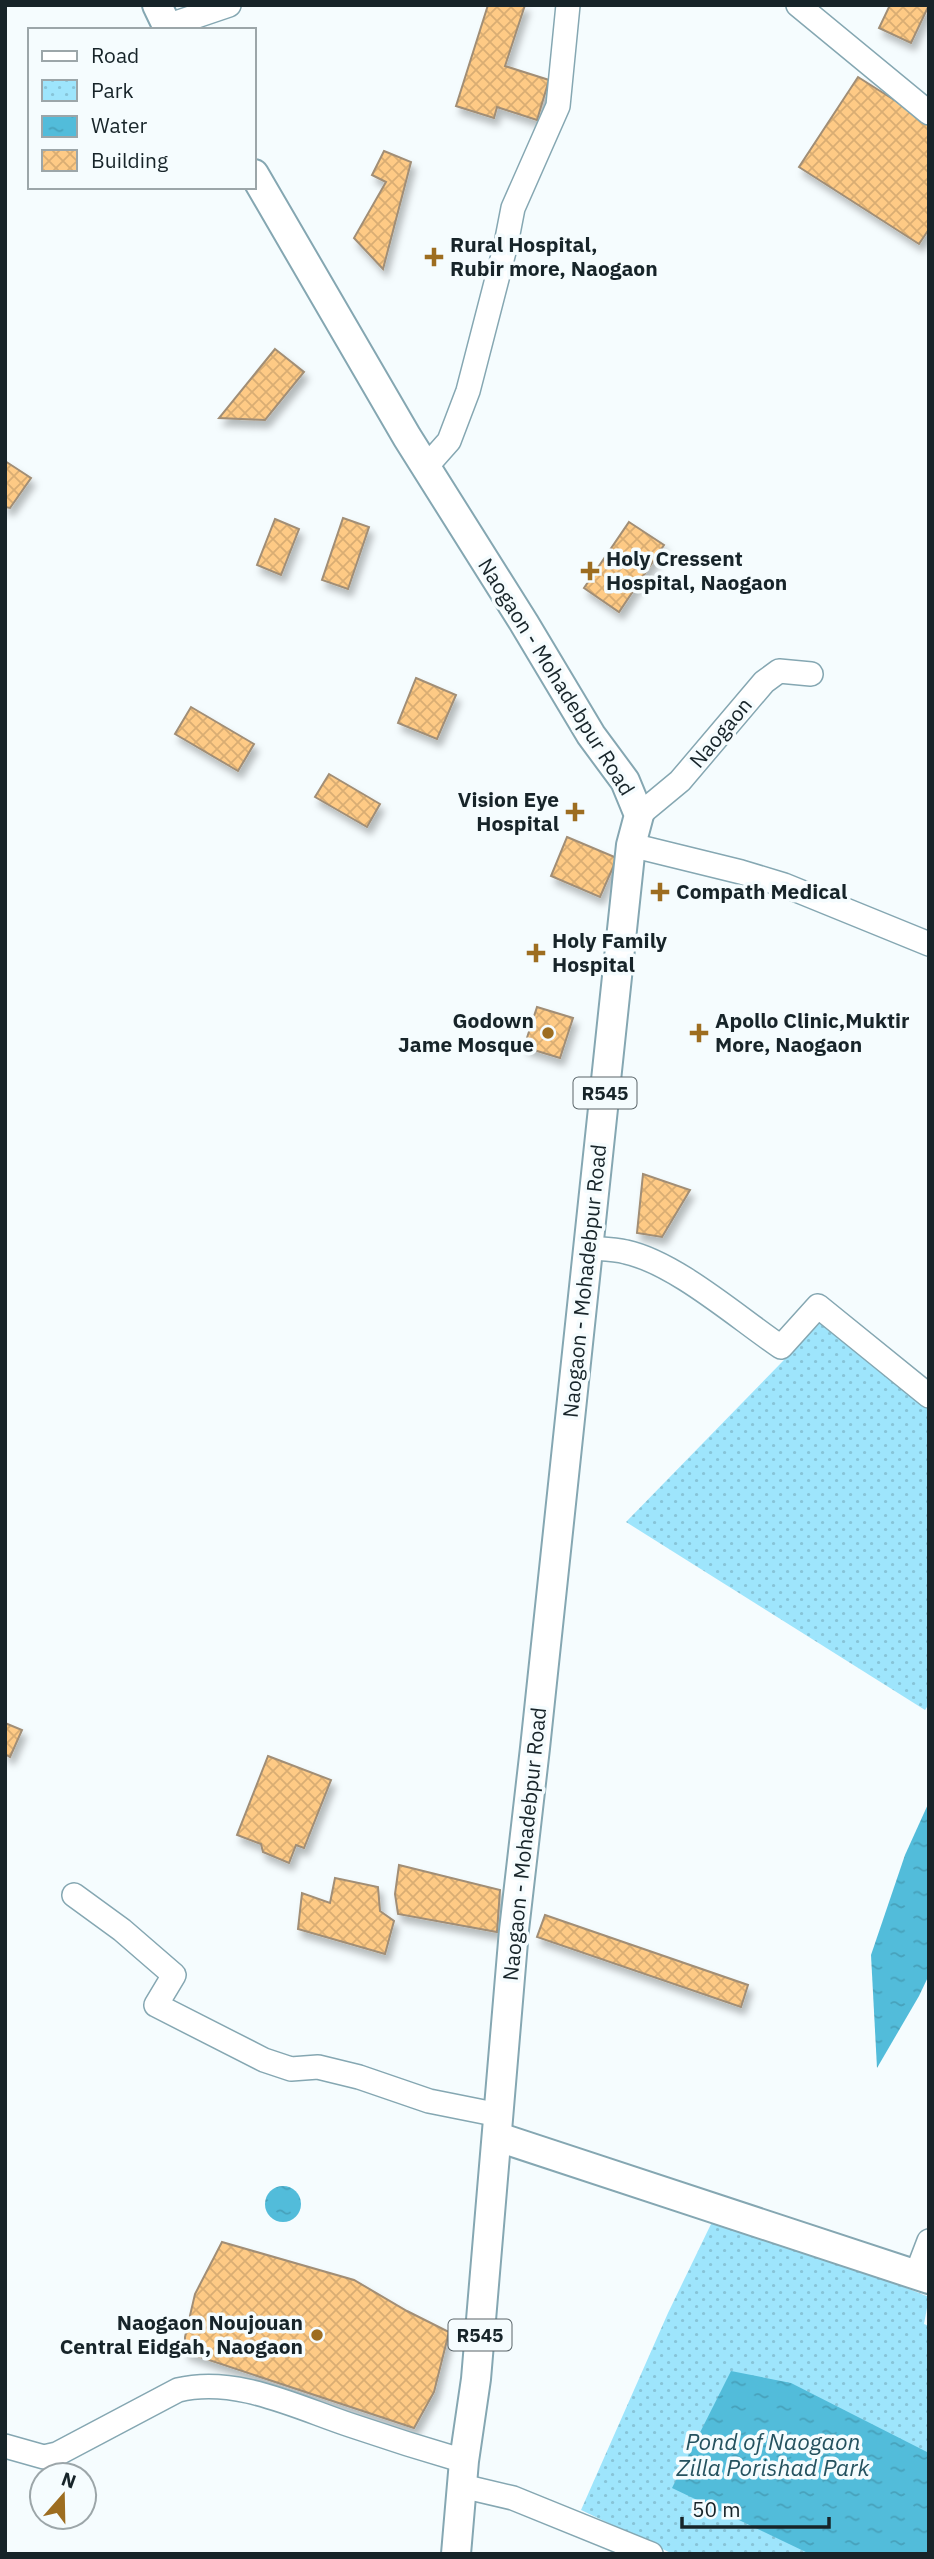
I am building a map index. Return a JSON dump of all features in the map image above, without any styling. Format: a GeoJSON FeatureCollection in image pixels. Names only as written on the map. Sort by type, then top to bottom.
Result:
{"type":"FeatureCollection","features":[{"type":"Feature","properties":{"kind":"main road","name":"Naogaon - Mohadebpur Road"},"geometry":{"type":"LineString","coordinates":[[256,177],[426,467],[591,735],[625,781],[639,815],[631,845],[536,1748],[513,1930],[498,2126]]}},
{"type":"Feature","properties":{"kind":"main road"},"geometry":{"type":"LineString","coordinates":[[498,2126],[922,2277]]}},
{"type":"Feature","properties":{"kind":"main road","name":"R545"},"geometry":{"type":"LineString","coordinates":[[456,2554],[463,2474],[476,2379],[498,2126]]}},
{"type":"Feature","properties":{"kind":"street"},"geometry":{"type":"LineString","coordinates":[[164,20],[229,5]]}},
{"type":"Feature","properties":{"kind":"street"},"geometry":{"type":"LineString","coordinates":[[426,467],[449,441],[468,391],[513,208],[558,106],[568,5]]}},
{"type":"Feature","properties":{"kind":"street"},"geometry":{"type":"LineString","coordinates":[[798,5],[929,113]]}},
{"type":"Feature","properties":{"kind":"street","name":"Naogaon"},"geometry":{"type":"LineString","coordinates":[[639,815],[680,782],[764,682],[779,671],[811,674]]}},
{"type":"Feature","properties":{"kind":"street"},"geometry":{"type":"LineString","coordinates":[[631,845],[784,885],[929,944]]}},
{"type":"Feature","properties":{"kind":"street"},"geometry":{"type":"LineString","coordinates":[[589,1248],[626,1252],[657,1263],[701,1290],[781,1348],[818,1306],[929,1396]]}},
{"type":"Feature","properties":{"kind":"street"},"geometry":{"type":"LineString","coordinates":[[74,1895],[122,1930],[174,1975],[156,2005],[264,2060],[291,2069],[318,2067],[359,2077],[498,2126]]}},
{"type":"Feature","properties":{"kind":"street"},"geometry":{"type":"LineString","coordinates":[[922,2277],[929,2241]]}},
{"type":"Feature","properties":{"kind":"street"},"geometry":{"type":"LineString","coordinates":[[5,2446],[44,2457],[57,2454],[178,2389],[197,2385],[218,2386],[260,2395],[463,2474],[513,2498],[651,2554]]}},
{"type":"Feature","properties":{"kind":"green space"},"geometry":{"type":"Polygon","coordinates":[[[821,1322],[929,1406],[929,1704],[925,1710],[626,1522],[821,1322]]]}},
{"type":"Feature","properties":{"kind":"green space"},"geometry":{"type":"Polygon","coordinates":[[[712,2222],[859,2269],[929,2297],[924,2324],[929,2326],[929,2554],[673,2554],[581,2510],[668,2313],[712,2222]]]}},
{"type":"Feature","properties":{"kind":"water"},"geometry":{"type":"Polygon","coordinates":[[[929,1802],[929,1975],[877,2068],[871,1955],[905,1855],[929,1802]]]}},
{"type":"Feature","properties":{"kind":"water"},"geometry":{"type":"Polygon","coordinates":[[[283,2186],[295,2192],[301,2204],[295,2216],[283,2222],[271,2216],[265,2204],[271,2192],[283,2186]]]}},
{"type":"Feature","properties":{"kind":"water","name":"Pond of Naogaon Zilla Porishad Park"},"geometry":{"type":"Polygon","coordinates":[[[731,2371],[791,2383],[929,2453],[929,2554],[810,2554],[672,2488],[731,2371]]]}},
{"type":"Feature","properties":{"kind":"building"},"geometry":{"type":"Polygon","coordinates":[[[488,5],[525,5],[505,66],[549,80],[537,120],[497,107],[494,118],[456,106],[488,5]]]}},
{"type":"Feature","properties":{"kind":"building"},"geometry":{"type":"Polygon","coordinates":[[[890,5],[929,5],[911,43],[879,28],[890,5]]]}},
{"type":"Feature","properties":{"kind":"building"},"geometry":{"type":"Polygon","coordinates":[[[858,77],[929,122],[929,229],[919,244],[799,167],[858,77]]]}},
{"type":"Feature","properties":{"kind":"building"},"geometry":{"type":"Polygon","coordinates":[[[384,151],[411,162],[383,269],[354,238],[386,182],[372,175],[384,151]]]}},
{"type":"Feature","properties":{"kind":"building"},"geometry":{"type":"Polygon","coordinates":[[[275,349],[304,372],[265,420],[219,418],[275,349]]]}},
{"type":"Feature","properties":{"kind":"building"},"geometry":{"type":"Polygon","coordinates":[[[5,461],[31,478],[10,508],[5,507],[5,461]]]}},
{"type":"Feature","properties":{"kind":"building"},"geometry":{"type":"Polygon","coordinates":[[[343,518],[369,527],[348,589],[322,580],[343,518]]]}},
{"type":"Feature","properties":{"kind":"building"},"geometry":{"type":"Polygon","coordinates":[[[275,519],[299,529],[281,575],[257,565],[275,519]]]}},
{"type":"Feature","properties":{"kind":"building"},"geometry":{"type":"Polygon","coordinates":[[[629,522],[664,545],[619,612],[584,588],[629,522]]]}},
{"type":"Feature","properties":{"kind":"building"},"geometry":{"type":"Polygon","coordinates":[[[416,678],[456,695],[437,739],[398,723],[416,678]]]}},
{"type":"Feature","properties":{"kind":"building"},"geometry":{"type":"Polygon","coordinates":[[[191,707],[254,744],[238,771],[175,734],[191,707]]]}},
{"type":"Feature","properties":{"kind":"building"},"geometry":{"type":"Polygon","coordinates":[[[329,774],[380,804],[367,827],[315,797],[329,774]]]}},
{"type":"Feature","properties":{"kind":"building"},"geometry":{"type":"Polygon","coordinates":[[[567,837],[617,858],[600,897],[551,876],[567,837]]]}},
{"type":"Feature","properties":{"kind":"building","name":"Godown Jame Mosque"},"geometry":{"type":"Polygon","coordinates":[[[537,1007],[573,1018],[560,1058],[524,1047],[537,1007]]]}},
{"type":"Feature","properties":{"kind":"building"},"geometry":{"type":"Polygon","coordinates":[[[643,1174],[690,1190],[662,1237],[637,1233],[643,1174]]]}},
{"type":"Feature","properties":{"kind":"building"},"geometry":{"type":"Polygon","coordinates":[[[5,1723],[22,1730],[10,1757],[5,1754],[5,1723]]]}},
{"type":"Feature","properties":{"kind":"building"},"geometry":{"type":"Polygon","coordinates":[[[268,1756],[331,1780],[304,1848],[296,1845],[289,1863],[263,1852],[261,1844],[237,1835],[268,1756]]]}},
{"type":"Feature","properties":{"kind":"building"},"geometry":{"type":"Polygon","coordinates":[[[399,1865],[500,1890],[497,1932],[398,1914],[395,1894],[399,1865]]]}},
{"type":"Feature","properties":{"kind":"building"},"geometry":{"type":"Polygon","coordinates":[[[335,1878],[378,1887],[380,1911],[394,1921],[385,1954],[298,1929],[302,1893],[330,1903],[335,1878]]]}},
{"type":"Feature","properties":{"kind":"building"},"geometry":{"type":"Polygon","coordinates":[[[545,1915],[748,1985],[741,2007],[537,1937],[545,1915]]]}},
{"type":"Feature","properties":{"kind":"building","name":"Naogaon Noujouan Central Eidgah, Naogaon"},"geometry":{"type":"Polygon","coordinates":[[[222,2242],[354,2280],[449,2332],[434,2392],[414,2428],[185,2352],[185,2337],[195,2294],[222,2242]]]}},
{"type":"Feature","properties":{"kind":"place","name":"Rural Hospital, Rubir more, Naogaon"},"geometry":{"type":"Point","coordinates":[434,257]}},
{"type":"Feature","properties":{"kind":"place","name":"Holy Cressent Hospital, Naogaon"},"geometry":{"type":"Point","coordinates":[590,571]}},
{"type":"Feature","properties":{"kind":"place","name":"Vision Eye Hospital"},"geometry":{"type":"Point","coordinates":[575,812]}},
{"type":"Feature","properties":{"kind":"place","name":"Compath Medical"},"geometry":{"type":"Point","coordinates":[660,892]}},
{"type":"Feature","properties":{"kind":"place","name":"Holy Family Hospital"},"geometry":{"type":"Point","coordinates":[536,953]}},
{"type":"Feature","properties":{"kind":"place","name":"Godown Jame Mosque"},"geometry":{"type":"Point","coordinates":[548,1033]}},
{"type":"Feature","properties":{"kind":"place","name":"Apollo Clinic,Muktir More, Naogaon"},"geometry":{"type":"Point","coordinates":[699,1033]}},
{"type":"Feature","properties":{"kind":"place","name":"Naogaon Noujouan Central Eidgah, Naogaon"},"geometry":{"type":"Point","coordinates":[317,2335]}}]}
